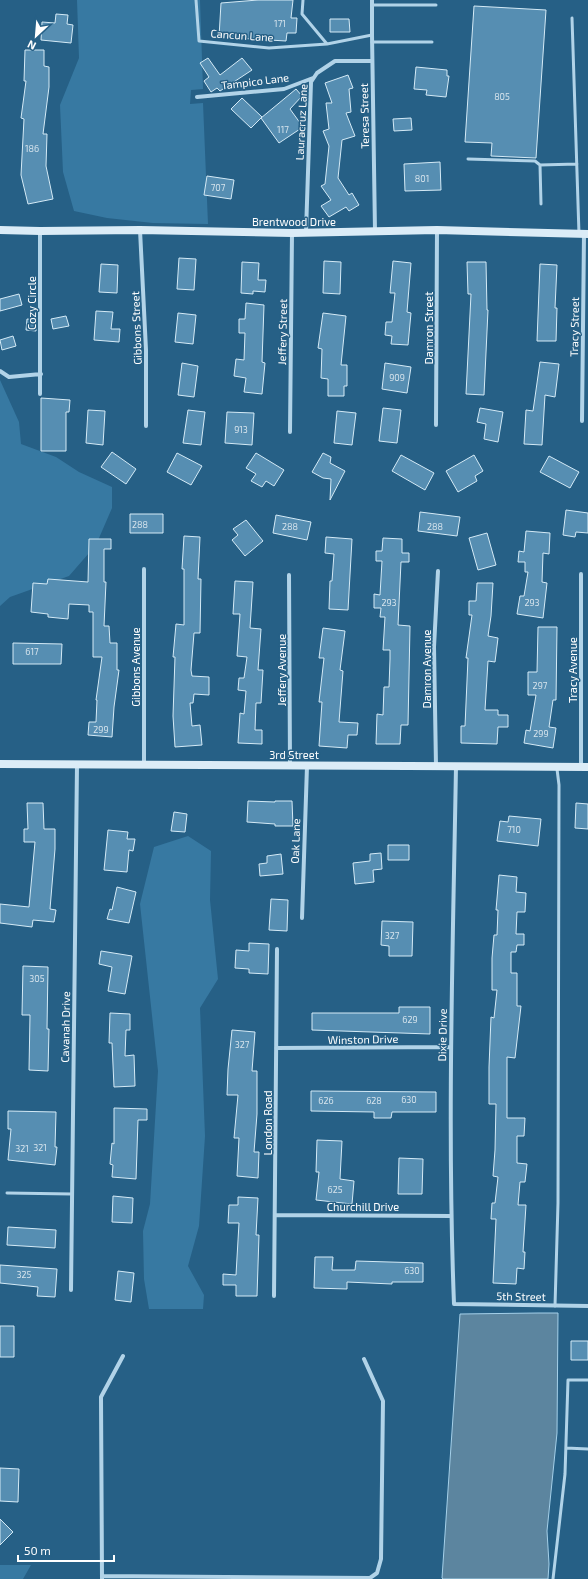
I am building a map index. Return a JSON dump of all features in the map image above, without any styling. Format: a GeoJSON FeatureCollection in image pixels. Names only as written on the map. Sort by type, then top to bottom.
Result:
{"type":"FeatureCollection","features":[{"type":"Feature","properties":{"kind":"street","name":"Teresa Street"},"geometry":{"type":"LineString","coordinates":[[372,0],[375,231]]}},
{"type":"Feature","properties":{"kind":"street","name":"Lauracruz Lane"},"geometry":{"type":"LineString","coordinates":[[306,232],[311,82],[317,73],[335,61],[372,61]]}},
{"type":"Feature","properties":{"kind":"street","name":"Tampico Lane"},"geometry":{"type":"LineString","coordinates":[[197,97],[284,89],[313,78]]}},
{"type":"Feature","properties":{"kind":"street","name":"Brentwood Drive"},"geometry":{"type":"LineString","coordinates":[[0,230],[40,232],[140,230],[292,233],[437,230],[584,234]]}},
{"type":"Feature","properties":{"kind":"street","name":"Gibbons Street"},"geometry":{"type":"LineString","coordinates":[[140,230],[146,350],[146,426]]}},
{"type":"Feature","properties":{"kind":"street","name":"Damron Street"},"geometry":{"type":"LineString","coordinates":[[436,425],[437,230]]}},
{"type":"Feature","properties":{"kind":"street","name":"Cozy Circle"},"geometry":{"type":"LineString","coordinates":[[40,232],[40,394]]}},
{"type":"Feature","properties":{"kind":"street","name":"Jeffery Street"},"geometry":{"type":"LineString","coordinates":[[290,432],[292,233]]}},
{"type":"Feature","properties":{"kind":"street","name":"Tracy Street"},"geometry":{"type":"LineString","coordinates":[[582,421],[584,234]]}},
{"type":"Feature","properties":{"kind":"street"},"geometry":{"type":"LineString","coordinates":[[0,371],[9,377],[41,374]]}},
{"type":"Feature","properties":{"kind":"street","name":"Gibbons Avenue"},"geometry":{"type":"LineString","coordinates":[[144,569],[144,765]]}},
{"type":"Feature","properties":{"kind":"street","name":"Damron Avenue"},"geometry":{"type":"LineString","coordinates":[[436,766],[434,648],[438,571]]}},
{"type":"Feature","properties":{"kind":"street","name":"Jeffery Avenue"},"geometry":{"type":"LineString","coordinates":[[289,574],[290,765]]}},
{"type":"Feature","properties":{"kind":"street","name":"Tracy Avenue"},"geometry":{"type":"LineString","coordinates":[[581,574],[585,767]]}},
{"type":"Feature","properties":{"kind":"street","name":"3rd Street"},"geometry":{"type":"LineString","coordinates":[[0,764],[585,767]]}},
{"type":"Feature","properties":{"kind":"street","name":"Cavanah Drive"},"geometry":{"type":"LineString","coordinates":[[71,1290],[77,765]]}},
{"type":"Feature","properties":{"kind":"street","name":"Oak Lane"},"geometry":{"type":"LineString","coordinates":[[302,918],[307,765]]}},
{"type":"Feature","properties":{"kind":"street","name":"Dixie Drive"},"geometry":{"type":"LineString","coordinates":[[454,1304],[451,1216],[451,1047],[456,766]]}},
{"type":"Feature","properties":{"kind":"street","name":"London Road"},"geometry":{"type":"LineString","coordinates":[[274,1296],[276,1215],[277,949]]}},
{"type":"Feature","properties":{"kind":"street","name":"Winston Drive"},"geometry":{"type":"LineString","coordinates":[[276,1048],[451,1047]]}},
{"type":"Feature","properties":{"kind":"street","name":"Churchill Drive"},"geometry":{"type":"LineString","coordinates":[[276,1215],[451,1216]]}},
{"type":"Feature","properties":{"kind":"street","name":"5th Street"},"geometry":{"type":"LineString","coordinates":[[454,1304],[588,1306]]}},
{"type":"Feature","properties":{"kind":"street"},"geometry":{"type":"LineString","coordinates":[[122,1356],[101,1397],[102,1577],[370,1578],[377,1573],[381,1559],[383,1401],[364,1359]]}},
{"type":"Feature","properties":{"kind":"lane","name":"Cancun Lane"},"geometry":{"type":"LineString","coordinates":[[196,0],[199,41],[269,48],[327,44],[372,35]]}},
{"type":"Feature","properties":{"kind":"lane"},"geometry":{"type":"LineString","coordinates":[[303,0],[302,14],[327,44]]}},
{"type":"Feature","properties":{"kind":"lane"},"geometry":{"type":"LineString","coordinates":[[372,5],[436,5]]}},
{"type":"Feature","properties":{"kind":"lane"},"geometry":{"type":"LineString","coordinates":[[572,18],[577,164],[584,234]]}},
{"type":"Feature","properties":{"kind":"lane"},"geometry":{"type":"LineString","coordinates":[[372,42],[432,42]]}},
{"type":"Feature","properties":{"kind":"lane"},"geometry":{"type":"LineString","coordinates":[[468,159],[536,161],[540,165],[577,164]]}},
{"type":"Feature","properties":{"kind":"lane"},"geometry":{"type":"LineString","coordinates":[[540,165],[541,204]]}},
{"type":"Feature","properties":{"kind":"lane"},"geometry":{"type":"LineString","coordinates":[[555,1306],[558,1203],[559,785],[557,767]]}},
{"type":"Feature","properties":{"kind":"lane"},"geometry":{"type":"LineString","coordinates":[[7,1193],[72,1194]]}},
{"type":"Feature","properties":{"kind":"lane"},"geometry":{"type":"LineString","coordinates":[[552,1579],[565,1474],[568,1380],[588,1380]]}},
{"type":"Feature","properties":{"kind":"lane"},"geometry":{"type":"LineString","coordinates":[[566,1448],[588,1449]]}},
{"type":"Feature","properties":{"kind":"shaded area"},"geometry":{"type":"Polygon","coordinates":[[[77,0],[200,0],[203,89],[191,90],[190,104],[203,103],[208,224],[153,223],[107,218],[74,211],[63,172],[60,105],[79,58],[77,0]]]}},
{"type":"Feature","properties":{"kind":"shaded area"},"geometry":{"type":"Polygon","coordinates":[[[0,380],[19,422],[21,444],[56,457],[79,472],[112,487],[112,508],[96,545],[69,576],[10,597],[0,606],[0,380]]]}},
{"type":"Feature","properties":{"kind":"shaded area"},"geometry":{"type":"Polygon","coordinates":[[[188,836],[211,851],[210,900],[218,979],[200,1008],[205,1136],[199,1226],[188,1266],[204,1295],[203,1309],[149,1309],[144,1279],[143,1231],[150,1204],[158,1071],[140,904],[154,847],[188,836]]]}},
{"type":"Feature","properties":{"kind":"shaded area"},"geometry":{"type":"Polygon","coordinates":[[[558,1313],[557,1433],[547,1531],[549,1564],[548,1579],[443,1579],[460,1314],[558,1313]]]}},
{"type":"Feature","properties":{"kind":"shaded area"},"geometry":{"type":"Polygon","coordinates":[[[0,1565],[31,1565],[23,1579],[0,1579],[0,1565]]]}},
{"type":"Feature","properties":{"kind":"building"},"geometry":{"type":"Polygon","coordinates":[[[258,0],[293,0],[291,18],[297,18],[296,33],[287,33],[286,41],[219,37],[221,3],[258,0]]]}},
{"type":"Feature","properties":{"kind":"building"},"geometry":{"type":"Polygon","coordinates":[[[474,6],[546,10],[536,158],[491,156],[492,143],[465,142],[474,6]]]}},
{"type":"Feature","properties":{"kind":"building"},"geometry":{"type":"Polygon","coordinates":[[[56,14],[68,15],[67,24],[73,25],[71,43],[41,40],[42,22],[55,23],[56,14]]]}},
{"type":"Feature","properties":{"kind":"building"},"geometry":{"type":"Polygon","coordinates":[[[330,19],[349,19],[350,32],[330,32],[330,19]]]}},
{"type":"Feature","properties":{"kind":"building"},"geometry":{"type":"Polygon","coordinates":[[[25,50],[44,50],[44,66],[49,67],[49,87],[43,134],[47,134],[46,166],[53,199],[28,204],[21,175],[24,119],[21,118],[26,81],[24,81],[25,50]]]}},
{"type":"Feature","properties":{"kind":"building"},"geometry":{"type":"Polygon","coordinates":[[[208,58],[220,75],[242,58],[252,70],[220,91],[217,88],[211,92],[204,81],[209,77],[200,63],[208,58]]]}},
{"type":"Feature","properties":{"kind":"building"},"geometry":{"type":"Polygon","coordinates":[[[416,67],[447,70],[447,76],[449,76],[446,97],[426,95],[427,90],[414,89],[416,67]]]}},
{"type":"Feature","properties":{"kind":"building"},"geometry":{"type":"Polygon","coordinates":[[[348,75],[353,88],[349,89],[351,112],[346,113],[355,136],[342,140],[338,178],[349,195],[352,193],[359,205],[349,211],[346,207],[329,217],[321,206],[331,200],[321,186],[325,184],[329,146],[323,131],[329,129],[326,103],[332,103],[325,83],[348,75]]]}},
{"type":"Feature","properties":{"kind":"building"},"geometry":{"type":"Polygon","coordinates":[[[296,89],[302,96],[290,109],[303,127],[279,143],[261,118],[296,89]]]}},
{"type":"Feature","properties":{"kind":"building"},"geometry":{"type":"Polygon","coordinates":[[[242,98],[262,117],[251,128],[231,109],[242,98]]]}},
{"type":"Feature","properties":{"kind":"building"},"geometry":{"type":"Polygon","coordinates":[[[411,118],[412,130],[394,131],[393,119],[411,118]]]}},
{"type":"Feature","properties":{"kind":"building"},"geometry":{"type":"Polygon","coordinates":[[[440,162],[441,190],[405,191],[404,164],[440,162]]]}},
{"type":"Feature","properties":{"kind":"building"},"geometry":{"type":"Polygon","coordinates":[[[207,176],[234,180],[231,199],[204,195],[207,176]]]}},
{"type":"Feature","properties":{"kind":"building"},"geometry":{"type":"Polygon","coordinates":[[[179,258],[196,259],[194,290],[177,289],[179,258]]]}},
{"type":"Feature","properties":{"kind":"building"},"geometry":{"type":"Polygon","coordinates":[[[324,261],[341,262],[340,294],[323,293],[324,261]]]}},
{"type":"Feature","properties":{"kind":"building"},"geometry":{"type":"Polygon","coordinates":[[[393,261],[411,263],[407,312],[411,313],[408,345],[391,344],[392,336],[385,335],[386,322],[392,322],[395,293],[390,293],[393,261]]]}},
{"type":"Feature","properties":{"kind":"building"},"geometry":{"type":"Polygon","coordinates":[[[242,262],[259,263],[258,280],[266,280],[265,292],[253,291],[253,294],[241,293],[242,262]]]}},
{"type":"Feature","properties":{"kind":"building"},"geometry":{"type":"Polygon","coordinates":[[[467,262],[486,262],[488,310],[484,395],[466,394],[471,294],[468,294],[467,262]]]}},
{"type":"Feature","properties":{"kind":"building"},"geometry":{"type":"Polygon","coordinates":[[[101,264],[118,265],[117,293],[99,292],[101,264]]]}},
{"type":"Feature","properties":{"kind":"building"},"geometry":{"type":"Polygon","coordinates":[[[540,264],[557,265],[555,308],[557,308],[556,341],[537,341],[540,264]]]}},
{"type":"Feature","properties":{"kind":"building"},"geometry":{"type":"Polygon","coordinates":[[[19,294],[22,305],[0,311],[0,299],[19,294]]]}},
{"type":"Feature","properties":{"kind":"building"},"geometry":{"type":"Polygon","coordinates":[[[246,303],[264,305],[262,362],[265,363],[262,394],[244,392],[246,378],[234,376],[236,359],[244,360],[245,333],[239,333],[239,319],[245,319],[246,303]]]}},
{"type":"Feature","properties":{"kind":"building"},"geometry":{"type":"Polygon","coordinates":[[[96,311],[113,312],[111,329],[120,329],[119,342],[94,340],[96,311]]]}},
{"type":"Feature","properties":{"kind":"building"},"geometry":{"type":"Polygon","coordinates":[[[178,313],[196,315],[193,344],[175,342],[178,313]]]}},
{"type":"Feature","properties":{"kind":"building"},"geometry":{"type":"Polygon","coordinates":[[[323,313],[346,316],[341,365],[347,365],[347,386],[344,386],[344,396],[328,396],[328,379],[321,378],[322,349],[318,348],[323,313]]]}},
{"type":"Feature","properties":{"kind":"building"},"geometry":{"type":"Polygon","coordinates":[[[66,316],[69,326],[53,329],[51,319],[66,316]]]}},
{"type":"Feature","properties":{"kind":"building"},"geometry":{"type":"Polygon","coordinates":[[[27,319],[36,320],[36,331],[26,330],[27,319]]]}},
{"type":"Feature","properties":{"kind":"building"},"geometry":{"type":"Polygon","coordinates":[[[13,336],[16,346],[2,350],[0,340],[13,336]]]}},
{"type":"Feature","properties":{"kind":"building"},"geometry":{"type":"Polygon","coordinates":[[[540,362],[559,364],[555,397],[545,395],[542,445],[524,444],[526,410],[533,411],[540,362]]]}},
{"type":"Feature","properties":{"kind":"building"},"geometry":{"type":"Polygon","coordinates":[[[182,363],[198,366],[194,397],[178,395],[182,363]]]}},
{"type":"Feature","properties":{"kind":"building"},"geometry":{"type":"Polygon","coordinates":[[[385,363],[411,367],[407,393],[382,389],[385,363]]]}},
{"type":"Feature","properties":{"kind":"building"},"geometry":{"type":"Polygon","coordinates":[[[41,398],[70,400],[69,412],[66,412],[66,451],[41,451],[41,398]]]}},
{"type":"Feature","properties":{"kind":"building"},"geometry":{"type":"Polygon","coordinates":[[[383,408],[401,410],[397,443],[379,441],[383,408]]]}},
{"type":"Feature","properties":{"kind":"building"},"geometry":{"type":"Polygon","coordinates":[[[480,408],[503,412],[498,442],[484,439],[486,424],[477,422],[480,408]]]}},
{"type":"Feature","properties":{"kind":"building"},"geometry":{"type":"Polygon","coordinates":[[[88,410],[105,411],[103,445],[86,443],[88,410]]]}},
{"type":"Feature","properties":{"kind":"building"},"geometry":{"type":"Polygon","coordinates":[[[188,410],[205,412],[201,445],[183,443],[188,410]]]}},
{"type":"Feature","properties":{"kind":"building"},"geometry":{"type":"Polygon","coordinates":[[[337,411],[356,413],[352,445],[334,443],[337,411]]]}},
{"type":"Feature","properties":{"kind":"building"},"geometry":{"type":"Polygon","coordinates":[[[227,412],[254,413],[252,445],[225,443],[227,412]]]}},
{"type":"Feature","properties":{"kind":"building"},"geometry":{"type":"Polygon","coordinates":[[[112,452],[136,469],[126,484],[101,467],[112,452]]]}},
{"type":"Feature","properties":{"kind":"building"},"geometry":{"type":"Polygon","coordinates":[[[177,453],[202,466],[191,485],[167,472],[177,453]]]}},
{"type":"Feature","properties":{"kind":"building"},"geometry":{"type":"Polygon","coordinates":[[[256,453],[284,470],[274,486],[266,481],[262,487],[251,481],[256,474],[246,468],[256,453]]]}},
{"type":"Feature","properties":{"kind":"building"},"geometry":{"type":"Polygon","coordinates":[[[323,453],[331,457],[330,463],[345,471],[330,500],[331,479],[323,478],[312,472],[323,453]]]}},
{"type":"Feature","properties":{"kind":"building"},"geometry":{"type":"Polygon","coordinates":[[[401,455],[434,473],[425,490],[392,471],[401,455]]]}},
{"type":"Feature","properties":{"kind":"building"},"geometry":{"type":"Polygon","coordinates":[[[474,455],[483,471],[475,476],[477,481],[458,492],[446,471],[474,455]]]}},
{"type":"Feature","properties":{"kind":"building"},"geometry":{"type":"Polygon","coordinates":[[[549,456],[579,472],[570,488],[540,472],[549,456]]]}},
{"type":"Feature","properties":{"kind":"building"},"geometry":{"type":"Polygon","coordinates":[[[566,510],[588,513],[588,533],[576,532],[575,537],[563,535],[566,510]]]}},
{"type":"Feature","properties":{"kind":"building"},"geometry":{"type":"Polygon","coordinates":[[[420,512],[460,517],[457,536],[418,531],[420,512]]]}},
{"type":"Feature","properties":{"kind":"building"},"geometry":{"type":"Polygon","coordinates":[[[130,514],[163,514],[163,533],[130,533],[130,514]]]}},
{"type":"Feature","properties":{"kind":"building"},"geometry":{"type":"Polygon","coordinates":[[[276,515],[311,522],[307,540],[273,533],[276,515]]]}},
{"type":"Feature","properties":{"kind":"building"},"geometry":{"type":"Polygon","coordinates":[[[246,520],[263,541],[245,556],[232,540],[238,535],[233,529],[246,520]]]}},
{"type":"Feature","properties":{"kind":"building"},"geometry":{"type":"Polygon","coordinates":[[[526,531],[550,533],[549,554],[543,553],[542,582],[547,583],[543,618],[517,614],[520,596],[524,596],[528,572],[525,572],[525,562],[518,562],[519,551],[524,552],[526,531]]]}},
{"type":"Feature","properties":{"kind":"building"},"geometry":{"type":"Polygon","coordinates":[[[487,533],[496,565],[478,570],[469,538],[487,533]]]}},
{"type":"Feature","properties":{"kind":"building"},"geometry":{"type":"Polygon","coordinates":[[[184,536],[200,537],[198,579],[201,579],[200,633],[194,633],[191,670],[192,676],[209,677],[209,695],[194,694],[193,703],[190,703],[192,726],[200,725],[202,745],[175,747],[173,716],[175,657],[173,657],[176,624],[184,625],[184,569],[182,569],[184,536]]]}},
{"type":"Feature","properties":{"kind":"building"},"geometry":{"type":"Polygon","coordinates":[[[326,537],[352,539],[348,610],[329,609],[330,581],[332,581],[334,554],[325,553],[326,537]]]}},
{"type":"Feature","properties":{"kind":"building"},"geometry":{"type":"Polygon","coordinates":[[[383,538],[402,539],[402,553],[409,553],[409,562],[401,562],[398,625],[410,626],[408,725],[401,725],[400,744],[376,744],[377,714],[383,715],[384,687],[389,687],[390,659],[390,650],[383,650],[385,617],[380,617],[381,608],[374,608],[374,594],[380,595],[382,561],[376,561],[376,551],[382,551],[383,538]]]}},
{"type":"Feature","properties":{"kind":"building"},"geometry":{"type":"Polygon","coordinates":[[[89,539],[111,539],[111,549],[104,549],[104,582],[106,582],[104,626],[109,626],[110,643],[117,643],[117,670],[119,670],[112,737],[88,735],[89,722],[96,722],[96,700],[102,657],[93,657],[93,612],[89,612],[89,605],[69,604],[68,619],[48,617],[48,614],[31,612],[33,583],[47,584],[48,579],[88,582],[89,539]]]}},
{"type":"Feature","properties":{"kind":"building"},"geometry":{"type":"Polygon","coordinates":[[[235,581],[253,582],[250,628],[261,629],[258,670],[263,670],[261,703],[256,703],[255,730],[262,730],[262,744],[238,743],[240,713],[244,714],[246,691],[238,690],[239,678],[244,678],[247,657],[237,656],[240,614],[233,614],[235,581]]]}},
{"type":"Feature","properties":{"kind":"building"},"geometry":{"type":"Polygon","coordinates":[[[477,583],[493,583],[488,636],[498,638],[495,662],[488,661],[485,710],[498,710],[498,715],[508,715],[508,727],[498,727],[497,744],[461,743],[461,726],[465,726],[468,658],[466,658],[472,615],[469,615],[469,601],[476,601],[477,583]]]}},
{"type":"Feature","properties":{"kind":"building"},"geometry":{"type":"Polygon","coordinates":[[[538,627],[557,627],[556,700],[553,700],[549,727],[556,728],[553,748],[524,743],[526,730],[530,731],[536,695],[528,695],[528,672],[537,672],[538,627]]]}},
{"type":"Feature","properties":{"kind":"building"},"geometry":{"type":"Polygon","coordinates":[[[323,628],[345,631],[340,670],[343,671],[339,722],[358,723],[357,735],[348,735],[347,748],[319,746],[322,702],[319,702],[324,658],[319,658],[323,628]]]}},
{"type":"Feature","properties":{"kind":"building"},"geometry":{"type":"Polygon","coordinates":[[[13,643],[62,644],[61,664],[13,664],[13,643]]]}},
{"type":"Feature","properties":{"kind":"building"},"geometry":{"type":"Polygon","coordinates":[[[248,801],[292,801],[293,826],[275,826],[275,824],[247,822],[248,801]]]}},
{"type":"Feature","properties":{"kind":"building"},"geometry":{"type":"Polygon","coordinates":[[[27,803],[43,803],[44,829],[55,829],[55,849],[50,909],[56,910],[54,922],[33,920],[32,927],[0,923],[0,904],[29,907],[35,842],[24,842],[24,829],[28,829],[27,803]]]}},
{"type":"Feature","properties":{"kind":"building"},"geometry":{"type":"Polygon","coordinates":[[[576,803],[588,804],[588,829],[575,828],[576,803]]]}},
{"type":"Feature","properties":{"kind":"building"},"geometry":{"type":"Polygon","coordinates":[[[174,812],[187,814],[185,832],[171,831],[174,812]]]}},
{"type":"Feature","properties":{"kind":"building"},"geometry":{"type":"Polygon","coordinates":[[[509,816],[541,819],[538,846],[497,841],[500,821],[508,822],[509,816]]]}},
{"type":"Feature","properties":{"kind":"building"},"geometry":{"type":"Polygon","coordinates":[[[108,830],[128,832],[127,839],[135,839],[133,851],[129,850],[127,872],[104,870],[108,830]]]}},
{"type":"Feature","properties":{"kind":"building"},"geometry":{"type":"Polygon","coordinates":[[[388,845],[409,845],[409,860],[388,860],[388,845]]]}},
{"type":"Feature","properties":{"kind":"building"},"geometry":{"type":"Polygon","coordinates":[[[381,853],[382,869],[373,870],[374,882],[355,884],[353,863],[370,861],[370,854],[381,853]]]}},
{"type":"Feature","properties":{"kind":"building"},"geometry":{"type":"Polygon","coordinates":[[[281,854],[283,874],[260,876],[259,864],[267,863],[267,856],[281,854]]]}},
{"type":"Feature","properties":{"kind":"building"},"geometry":{"type":"Polygon","coordinates":[[[499,875],[517,877],[516,892],[526,893],[525,912],[517,912],[516,934],[524,934],[524,945],[517,945],[516,952],[511,952],[511,973],[517,973],[517,1006],[521,1006],[515,1058],[507,1057],[507,1118],[525,1118],[524,1136],[517,1136],[517,1163],[527,1164],[525,1182],[520,1182],[518,1205],[526,1205],[523,1252],[525,1252],[524,1269],[517,1268],[516,1284],[493,1283],[496,1219],[491,1219],[492,1203],[495,1203],[498,1177],[493,1176],[496,1104],[489,1104],[489,1067],[491,1017],[494,1018],[497,990],[492,990],[492,958],[494,935],[497,935],[498,910],[496,910],[499,875]]]}},
{"type":"Feature","properties":{"kind":"building"},"geometry":{"type":"Polygon","coordinates":[[[117,887],[136,892],[129,923],[107,919],[110,909],[112,910],[117,887]]]}},
{"type":"Feature","properties":{"kind":"building"},"geometry":{"type":"Polygon","coordinates":[[[271,899],[288,900],[287,931],[269,930],[271,899]]]}},
{"type":"Feature","properties":{"kind":"building"},"geometry":{"type":"Polygon","coordinates":[[[382,921],[413,922],[412,956],[389,956],[389,946],[381,945],[382,921]]]}},
{"type":"Feature","properties":{"kind":"building"},"geometry":{"type":"Polygon","coordinates":[[[249,943],[269,944],[268,974],[249,973],[249,969],[235,968],[236,950],[249,951],[249,943]]]}},
{"type":"Feature","properties":{"kind":"building"},"geometry":{"type":"Polygon","coordinates":[[[101,951],[132,956],[125,994],[108,991],[112,967],[99,964],[101,951]]]}},
{"type":"Feature","properties":{"kind":"building"},"geometry":{"type":"Polygon","coordinates":[[[23,966],[48,967],[48,1071],[29,1070],[30,1015],[22,1015],[23,966]]]}},
{"type":"Feature","properties":{"kind":"building"},"geometry":{"type":"Polygon","coordinates":[[[399,1007],[430,1007],[430,1034],[312,1030],[312,1013],[399,1013],[399,1007]]]}},
{"type":"Feature","properties":{"kind":"building"},"geometry":{"type":"Polygon","coordinates":[[[110,1013],[130,1014],[130,1030],[126,1030],[125,1056],[134,1055],[135,1086],[114,1087],[112,1043],[109,1043],[110,1013]]]}},
{"type":"Feature","properties":{"kind":"building"},"geometry":{"type":"Polygon","coordinates":[[[232,1030],[255,1032],[252,1071],[257,1071],[257,1114],[254,1152],[259,1152],[258,1178],[237,1176],[239,1138],[234,1138],[238,1095],[227,1095],[232,1030]]]}},
{"type":"Feature","properties":{"kind":"building"},"geometry":{"type":"Polygon","coordinates":[[[311,1091],[436,1092],[436,1112],[392,1112],[391,1118],[374,1118],[374,1112],[311,1111],[311,1091]]]}},
{"type":"Feature","properties":{"kind":"building"},"geometry":{"type":"Polygon","coordinates":[[[114,1108],[147,1109],[147,1120],[138,1120],[136,1179],[112,1177],[113,1165],[110,1164],[112,1143],[114,1144],[114,1108]]]}},
{"type":"Feature","properties":{"kind":"building"},"geometry":{"type":"Polygon","coordinates":[[[8,1111],[56,1112],[55,1147],[57,1147],[55,1165],[8,1160],[11,1129],[8,1129],[8,1111]]]}},
{"type":"Feature","properties":{"kind":"building"},"geometry":{"type":"Polygon","coordinates":[[[317,1140],[342,1141],[340,1179],[354,1181],[352,1204],[316,1200],[319,1172],[316,1172],[317,1140]]]}},
{"type":"Feature","properties":{"kind":"building"},"geometry":{"type":"Polygon","coordinates":[[[399,1158],[423,1159],[422,1194],[398,1194],[399,1158]]]}},
{"type":"Feature","properties":{"kind":"building"},"geometry":{"type":"Polygon","coordinates":[[[113,1196],[133,1198],[132,1223],[112,1222],[113,1196]]]}},
{"type":"Feature","properties":{"kind":"building"},"geometry":{"type":"Polygon","coordinates":[[[238,1197],[258,1198],[256,1235],[259,1235],[257,1296],[236,1296],[236,1285],[223,1285],[223,1274],[236,1275],[239,1223],[228,1223],[229,1205],[238,1205],[238,1197]]]}},
{"type":"Feature","properties":{"kind":"building"},"geometry":{"type":"Polygon","coordinates":[[[8,1227],[56,1230],[55,1248],[7,1245],[8,1227]]]}},
{"type":"Feature","properties":{"kind":"building"},"geometry":{"type":"Polygon","coordinates":[[[315,1257],[333,1257],[332,1270],[355,1270],[356,1261],[423,1263],[423,1282],[392,1282],[392,1284],[347,1282],[347,1289],[314,1288],[315,1257]]]}},
{"type":"Feature","properties":{"kind":"building"},"geometry":{"type":"Polygon","coordinates":[[[0,1265],[57,1269],[55,1297],[37,1296],[38,1287],[0,1283],[0,1265]]]}},
{"type":"Feature","properties":{"kind":"building"},"geometry":{"type":"Polygon","coordinates":[[[118,1271],[134,1273],[131,1302],[115,1300],[118,1271]]]}},
{"type":"Feature","properties":{"kind":"building"},"geometry":{"type":"Polygon","coordinates":[[[0,1326],[14,1326],[14,1357],[0,1357],[0,1326]]]}},
{"type":"Feature","properties":{"kind":"building"},"geometry":{"type":"Polygon","coordinates":[[[571,1341],[588,1341],[588,1360],[571,1360],[571,1341]]]}},
{"type":"Feature","properties":{"kind":"building"},"geometry":{"type":"Polygon","coordinates":[[[0,1468],[19,1469],[18,1502],[0,1501],[0,1468]]]}},
{"type":"Feature","properties":{"kind":"building"},"geometry":{"type":"Polygon","coordinates":[[[0,1519],[13,1532],[0,1545],[0,1519]]]}}]}
